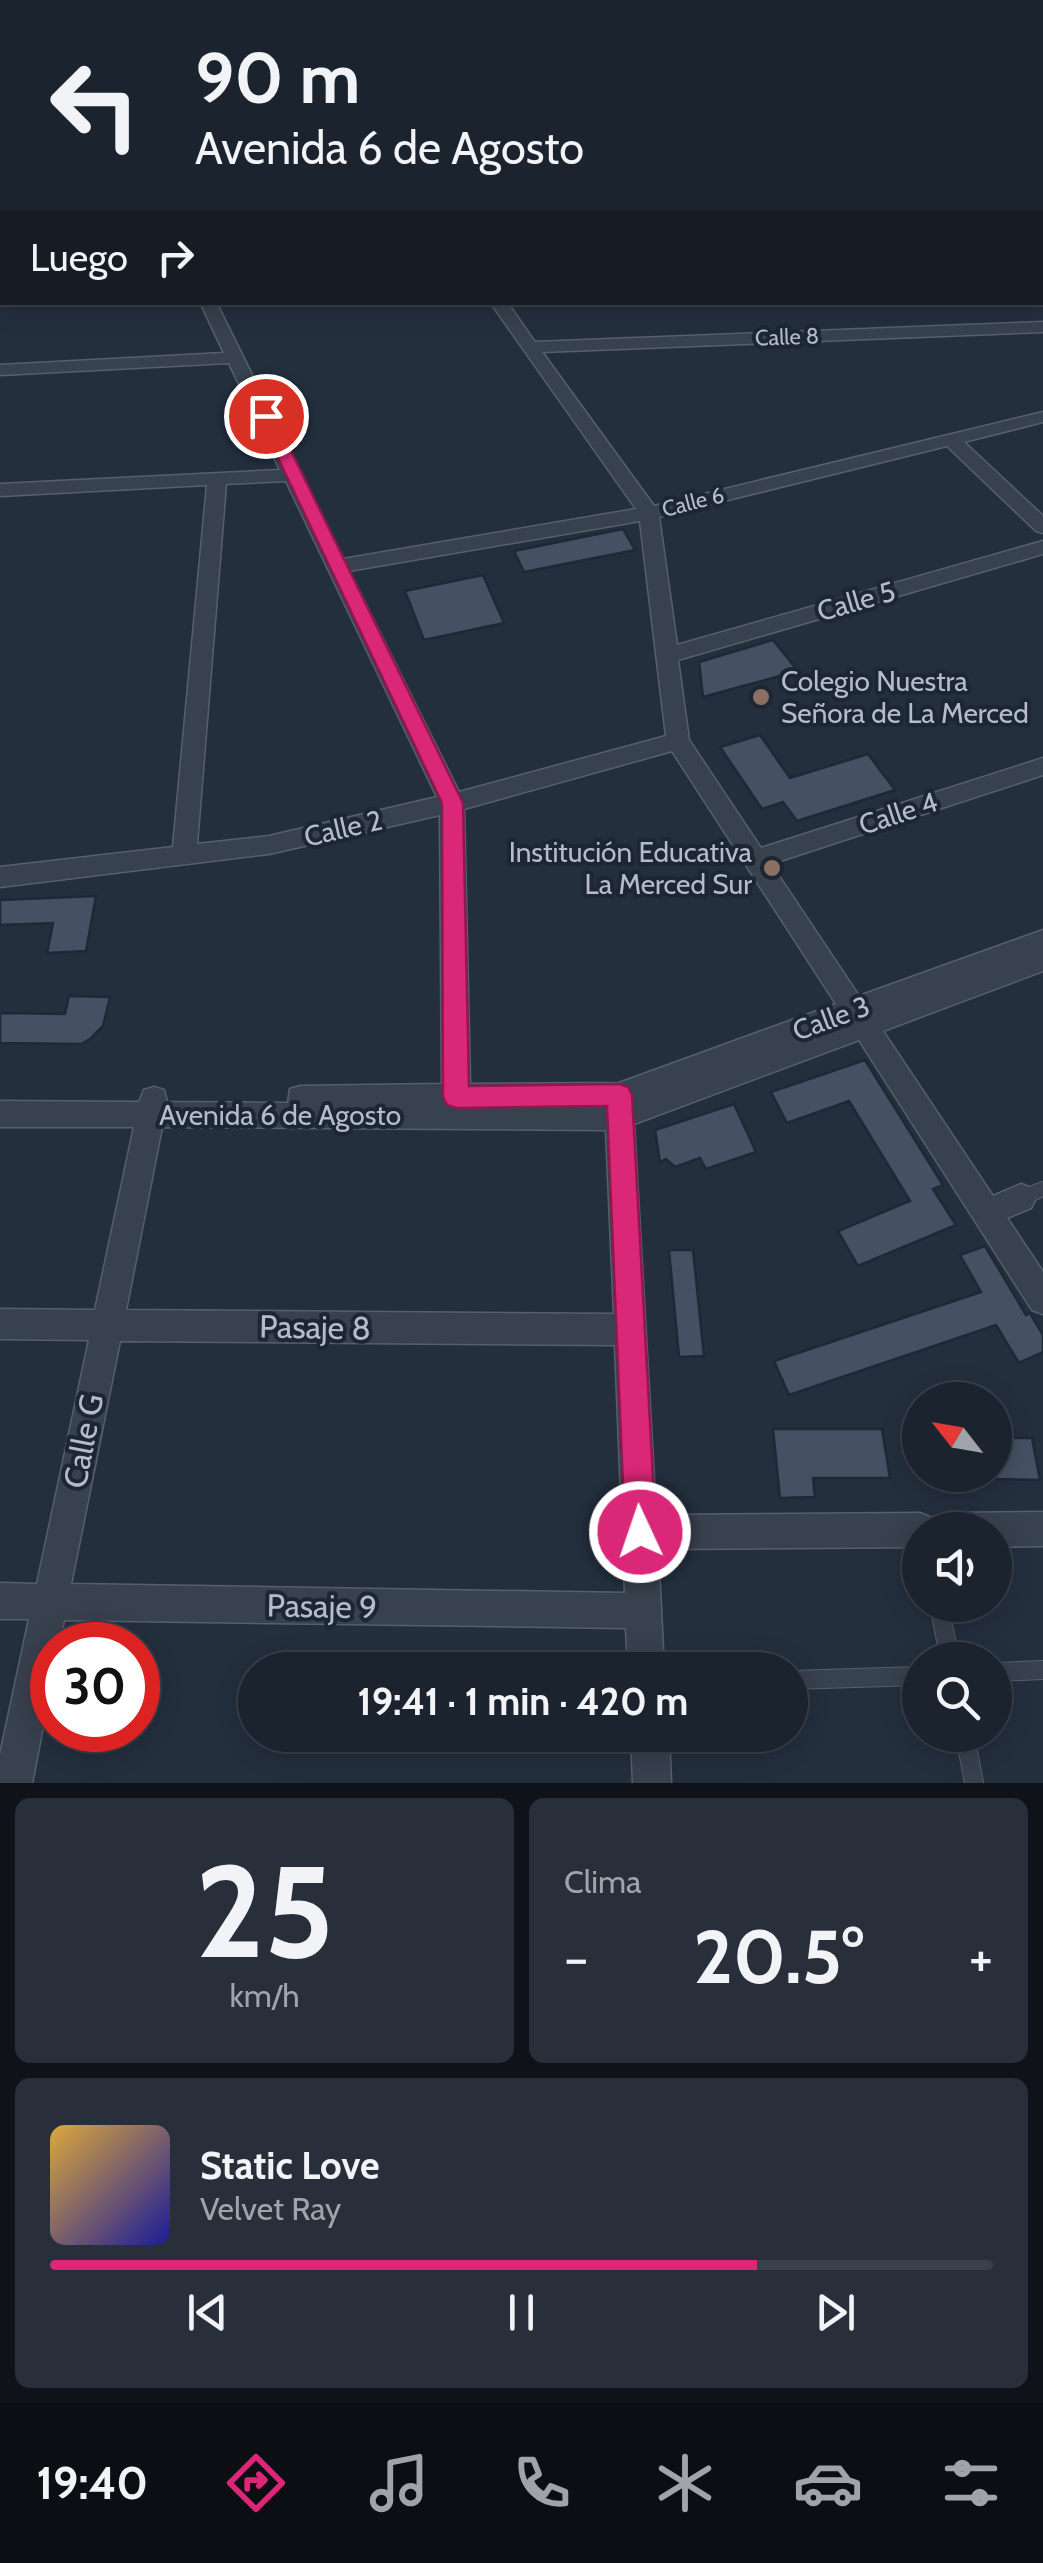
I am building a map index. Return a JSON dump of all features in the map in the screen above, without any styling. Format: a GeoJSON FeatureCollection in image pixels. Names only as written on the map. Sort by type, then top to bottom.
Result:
{"type":"FeatureCollection","features":[{"type":"Feature","properties":{"kind":"street"},"geometry":{"type":"LineString","coordinates":[[210,305],[452,803],[456,1107]]}},
{"type":"Feature","properties":{"kind":"street"},"geometry":{"type":"LineString","coordinates":[[500,305],[649,512],[678,741],[1043,1300]]}},
{"type":"Feature","properties":{"kind":"street","name":"Calle 8"},"geometry":{"type":"LineString","coordinates":[[531,347],[1043,327]]}},
{"type":"Feature","properties":{"kind":"street"},"geometry":{"type":"LineString","coordinates":[[0,370],[237,357]]}},
{"type":"Feature","properties":{"kind":"street","name":"Calle 6"},"geometry":{"type":"LineString","coordinates":[[339,566],[649,512],[1043,416]]}},
{"type":"Feature","properties":{"kind":"street"},"geometry":{"type":"LineString","coordinates":[[951,440],[1043,527]]}},
{"type":"Feature","properties":{"kind":"street"},"geometry":{"type":"LineString","coordinates":[[0,490],[294,475]]}},
{"type":"Feature","properties":{"kind":"street"},"geometry":{"type":"LineString","coordinates":[[184,858],[216,477]]}},
{"type":"Feature","properties":{"kind":"street","name":"Calle 5"},"geometry":{"type":"LineString","coordinates":[[669,655],[1043,547]]}},
{"type":"Feature","properties":{"kind":"street","name":"Calle 2"},"geometry":{"type":"LineString","coordinates":[[0,877],[184,858],[269,844],[452,803],[678,741]]}},
{"type":"Feature","properties":{"kind":"street","name":"Calle 4"},"geometry":{"type":"LineString","coordinates":[[753,860],[1043,766]]}},
{"type":"Feature","properties":{"kind":"street","name":"Calle 3"},"geometry":{"type":"LineString","coordinates":[[620,1106],[856,1019],[1043,940]]}},
{"type":"Feature","properties":{"kind":"street","name":"Calle 3"},"geometry":{"type":"LineString","coordinates":[[856,1019],[1043,960]]}},
{"type":"Feature","properties":{"kind":"street","name":"Avenida 6 de Agosto"},"geometry":{"type":"LineString","coordinates":[[0,1098],[152,1107]]}},
{"type":"Feature","properties":{"kind":"street"},"geometry":{"type":"LineString","coordinates":[[620,1106],[645,1652]]}},
{"type":"Feature","properties":{"kind":"street","name":"Avenida 6 de Agosto"},"geometry":{"type":"LineString","coordinates":[[0,1114],[152,1107],[620,1106]]}},
{"type":"Feature","properties":{"kind":"street","name":"Calle G"},"geometry":{"type":"LineString","coordinates":[[13,1783],[152,1107]]}},
{"type":"Feature","properties":{"kind":"street"},"geometry":{"type":"LineString","coordinates":[[986,1214],[1032,1194]]}},
{"type":"Feature","properties":{"kind":"street","name":"Pasaje 8"},"geometry":{"type":"LineString","coordinates":[[0,1324],[630,1330]]}},
{"type":"Feature","properties":{"kind":"street"},"geometry":{"type":"LineString","coordinates":[[1012,1529],[1043,1529]]}},
{"type":"Feature","properties":{"kind":"street"},"geometry":{"type":"LineString","coordinates":[[640,1532],[902,1530]]}},
{"type":"Feature","properties":{"kind":"street","name":"Pasaje 9"},"geometry":{"type":"LineString","coordinates":[[0,1600],[644,1612]]}},
{"type":"Feature","properties":{"kind":"street"},"geometry":{"type":"LineString","coordinates":[[651,1752],[652,1783]]}},
{"type":"Feature","properties":{"kind":"lane"},"geometry":{"type":"LineString","coordinates":[[1012,1671],[1043,1670]]}},
{"type":"Feature","properties":{"kind":"lane"},"geometry":{"type":"LineString","coordinates":[[808,1679],[902,1677]]}},
{"type":"Feature","properties":{"kind":"lane"},"geometry":{"type":"LineString","coordinates":[[968,1752],[974,1783]]}},
{"type":"Feature","properties":{"kind":"building"},"geometry":{"type":"Polygon","coordinates":[[[623,529],[635,550],[524,572],[514,551],[623,529]]]}},
{"type":"Feature","properties":{"kind":"building"},"geometry":{"type":"Polygon","coordinates":[[[483,575],[504,623],[424,640],[405,591],[483,575]]]}},
{"type":"Feature","properties":{"kind":"building"},"geometry":{"type":"Polygon","coordinates":[[[773,640],[798,671],[703,697],[699,662],[773,640]]]}},
{"type":"Feature","properties":{"kind":"building"},"geometry":{"type":"Polygon","coordinates":[[[760,735],[790,778],[868,754],[895,790],[797,821],[783,802],[762,809],[720,747],[760,735]]]}},
{"type":"Feature","properties":{"kind":"building"},"geometry":{"type":"Polygon","coordinates":[[[96,896],[86,951],[47,953],[53,923],[0,925],[0,900],[96,896]]]}},
{"type":"Feature","properties":{"kind":"building"},"geometry":{"type":"Polygon","coordinates":[[[69,996],[110,997],[103,1026],[90,1039],[81,1044],[0,1043],[0,1013],[65,1014],[69,996]]]}},
{"type":"Feature","properties":{"kind":"building"},"geometry":{"type":"Polygon","coordinates":[[[865,1060],[943,1185],[933,1189],[956,1225],[858,1266],[838,1231],[910,1201],[849,1101],[787,1123],[771,1092],[865,1060]]]}},
{"type":"Feature","properties":{"kind":"building"},"geometry":{"type":"Polygon","coordinates":[[[734,1104],[756,1152],[706,1169],[700,1158],[675,1167],[666,1159],[660,1162],[655,1130],[734,1104]]]}},
{"type":"Feature","properties":{"kind":"building"},"geometry":{"type":"Polygon","coordinates":[[[985,1246],[1026,1315],[1030,1313],[1043,1335],[1043,1352],[1019,1363],[996,1325],[789,1395],[774,1361],[981,1292],[960,1255],[985,1246]]]}},
{"type":"Feature","properties":{"kind":"building"},"geometry":{"type":"Polygon","coordinates":[[[669,1250],[693,1250],[704,1356],[679,1357],[669,1250]]]}},
{"type":"Feature","properties":{"kind":"building"},"geometry":{"type":"Polygon","coordinates":[[[773,1429],[882,1429],[890,1478],[813,1478],[815,1497],[780,1498],[773,1429]]]}},
{"type":"Feature","properties":{"kind":"building"},"geometry":{"type":"Polygon","coordinates":[[[1012,1438],[1032,1438],[1040,1480],[1012,1479],[1012,1438]]]}},
{"type":"Feature","properties":{"kind":"place","name":"Colegio Nuestra Señora de La Merced"},"geometry":{"type":"Point","coordinates":[761,697]}},
{"type":"Feature","properties":{"kind":"place","name":"Institución Educativa La Merced Sur"},"geometry":{"type":"Point","coordinates":[772,868]}},
{"type":"Feature","properties":{"kind":"route"},"geometry":{"type":"LineString","coordinates":[[266,416],[452,803],[456,1097],[619,1095],[640,1532]]}}]}
